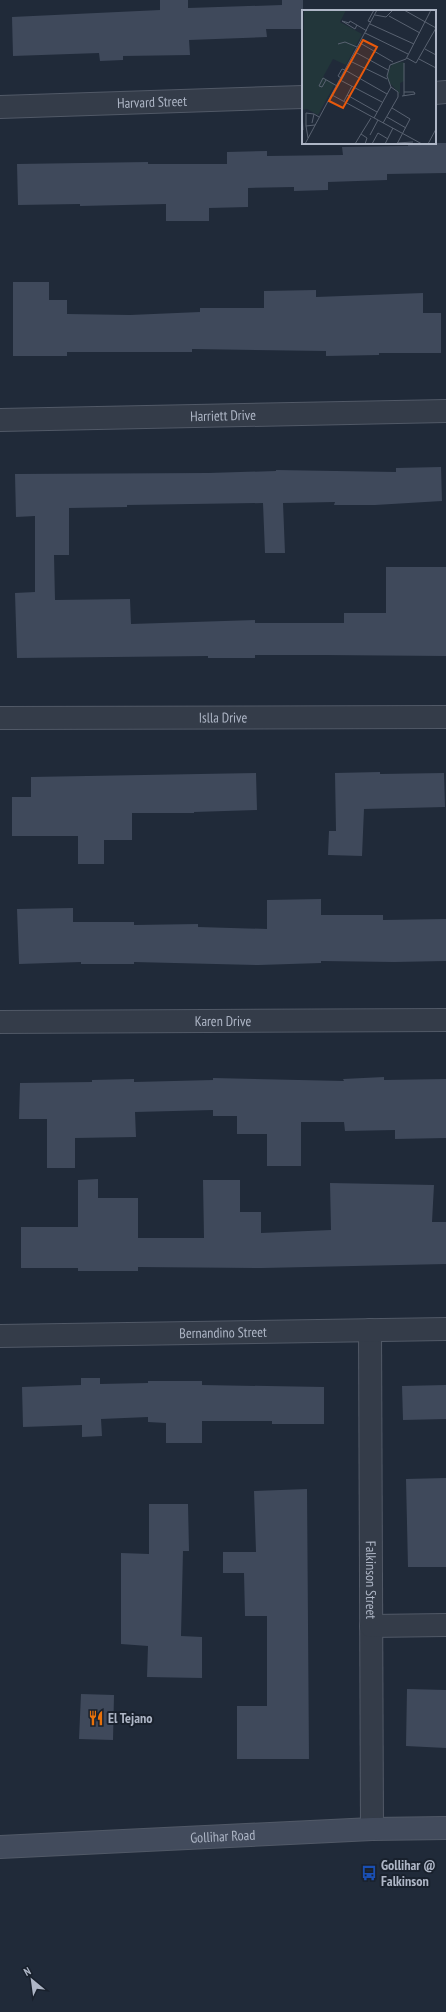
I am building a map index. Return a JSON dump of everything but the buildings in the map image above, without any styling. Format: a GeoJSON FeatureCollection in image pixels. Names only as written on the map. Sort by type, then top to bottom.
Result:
{"type":"FeatureCollection","features":[{"type":"Feature","properties":{"kind":"main road","name":"Gollihar Road"},"geometry":{"type":"LineString","coordinates":[[0,1847],[372,1829],[446,1828]]}},
{"type":"Feature","properties":{"kind":"street"},"geometry":{"type":"LineString","coordinates":[[436,93],[446,92]]}},
{"type":"Feature","properties":{"kind":"street","name":"Harvard Street"},"geometry":{"type":"LineString","coordinates":[[0,107],[302,97]]}},
{"type":"Feature","properties":{"kind":"street","name":"Harriett Drive"},"geometry":{"type":"LineString","coordinates":[[0,420],[446,411]]}},
{"type":"Feature","properties":{"kind":"street","name":"Islla Drive"},"geometry":{"type":"LineString","coordinates":[[0,718],[446,717]]}},
{"type":"Feature","properties":{"kind":"street","name":"Karen Drive"},"geometry":{"type":"LineString","coordinates":[[0,1022],[446,1020]]}},
{"type":"Feature","properties":{"kind":"street","name":"Bernandino Street"},"geometry":{"type":"LineString","coordinates":[[0,1336],[446,1329]]}},
{"type":"Feature","properties":{"kind":"street","name":"Falkinson Street"},"geometry":{"type":"LineString","coordinates":[[370,1330],[372,1829]]}},
{"type":"Feature","properties":{"kind":"street"},"geometry":{"type":"LineString","coordinates":[[371,1626],[446,1625]]}},
{"type":"Feature","properties":{"kind":"place","name":"El Tejano"},"geometry":{"type":"Point","coordinates":[96,1718]}},
{"type":"Feature","properties":{"kind":"place","name":"Gollihar @ Falkinson"},"geometry":{"type":"Point","coordinates":[369,1873]}}]}
